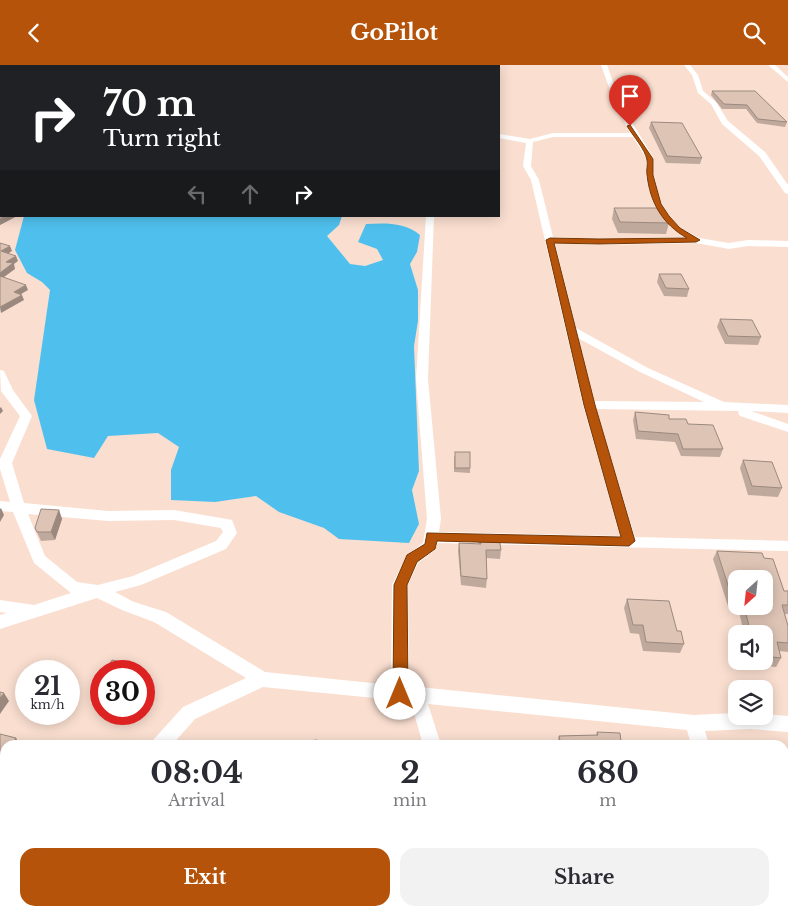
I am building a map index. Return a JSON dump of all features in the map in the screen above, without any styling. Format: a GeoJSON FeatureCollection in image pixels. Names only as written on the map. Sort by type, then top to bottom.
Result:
{"type":"FeatureCollection","features":[{"type":"Feature","properties":{"kind":"street"},"geometry":{"type":"LineString","coordinates":[[604,65],[618,104],[634,135],[650,159],[650,175],[657,204],[666,218],[678,230],[696,240]]}},
{"type":"Feature","properties":{"kind":"street"},"geometry":{"type":"LineString","coordinates":[[687,65],[695,75],[700,93],[714,103],[724,122],[742,135],[762,154],[788,191]]}},
{"type":"Feature","properties":{"kind":"street"},"geometry":{"type":"LineString","coordinates":[[771,65],[788,80]]}},
{"type":"Feature","properties":{"kind":"street"},"geometry":{"type":"LineString","coordinates":[[500,136],[530,141],[552,135],[634,135]]}},
{"type":"Feature","properties":{"kind":"street"},"geometry":{"type":"LineString","coordinates":[[530,141],[526,159],[528,172],[535,180],[590,405],[629,541]]}},
{"type":"Feature","properties":{"kind":"street"},"geometry":{"type":"LineString","coordinates":[[400,694],[400,585],[412,559],[430,546],[434,519],[422,379],[430,217]]}},
{"type":"Feature","properties":{"kind":"street"},"geometry":{"type":"LineString","coordinates":[[550,240],[599,242],[696,240],[729,245],[748,243],[788,244]]}},
{"type":"Feature","properties":{"kind":"street"},"geometry":{"type":"LineString","coordinates":[[572,330],[644,369],[722,406],[788,428]]}},
{"type":"Feature","properties":{"kind":"street"},"geometry":{"type":"LineString","coordinates":[[0,373],[7,391],[26,416],[3,463],[38,559],[73,588],[98,591],[128,606],[160,617],[262,679],[694,723],[750,721],[788,724]]}},
{"type":"Feature","properties":{"kind":"street"},"geometry":{"type":"LineString","coordinates":[[590,405],[722,406],[788,409]]}},
{"type":"Feature","properties":{"kind":"street"},"geometry":{"type":"LineString","coordinates":[[0,506],[108,516],[174,515],[228,524],[230,528],[230,533],[221,545],[136,581],[0,621]]}},
{"type":"Feature","properties":{"kind":"street"},"geometry":{"type":"LineString","coordinates":[[432,537],[788,545]]}},
{"type":"Feature","properties":{"kind":"street"},"geometry":{"type":"LineString","coordinates":[[0,606],[34,611]]}},
{"type":"Feature","properties":{"kind":"street"},"geometry":{"type":"LineString","coordinates":[[165,740],[189,713],[262,679]]}},
{"type":"Feature","properties":{"kind":"street"},"geometry":{"type":"LineString","coordinates":[[400,694],[421,708],[431,740]]}},
{"type":"Feature","properties":{"kind":"street"},"geometry":{"type":"LineString","coordinates":[[694,723],[699,740]]}},
{"type":"Feature","properties":{"kind":"water"},"geometry":{"type":"Polygon","coordinates":[[[24,217],[342,217],[339,225],[327,236],[350,264],[365,266],[383,260],[377,249],[358,242],[366,224],[401,226],[420,235],[417,252],[410,264],[418,290],[418,321],[414,346],[419,471],[412,490],[419,524],[409,543],[339,539],[324,528],[279,512],[256,496],[215,502],[171,500],[171,470],[179,447],[158,433],[108,436],[94,458],[47,449],[34,400],[50,290],[42,282],[27,273],[15,250],[24,217]]]}},
{"type":"Feature","properties":{"kind":"building"},"geometry":{"type":"Polygon","coordinates":[[[712,91],[755,91],[787,122],[758,119],[747,105],[724,104],[712,91]]]}},
{"type":"Feature","properties":{"kind":"building"},"geometry":{"type":"Polygon","coordinates":[[[651,122],[682,123],[702,158],[667,156],[651,122]]]}},
{"type":"Feature","properties":{"kind":"building"},"geometry":{"type":"Polygon","coordinates":[[[614,208],[662,208],[669,223],[620,222],[614,208]]]}},
{"type":"Feature","properties":{"kind":"building"},"geometry":{"type":"Polygon","coordinates":[[[0,243],[10,246],[1,251],[16,256],[6,262],[13,263],[0,273],[0,243]]]}},
{"type":"Feature","properties":{"kind":"building"},"geometry":{"type":"Polygon","coordinates":[[[659,274],[681,274],[689,289],[666,288],[659,274]]]}},
{"type":"Feature","properties":{"kind":"building"},"geometry":{"type":"Polygon","coordinates":[[[0,276],[26,285],[14,292],[22,295],[0,307],[0,276]]]}},
{"type":"Feature","properties":{"kind":"building"},"geometry":{"type":"Polygon","coordinates":[[[720,319],[752,320],[761,337],[728,336],[720,319]]]}},
{"type":"Feature","properties":{"kind":"building"},"geometry":{"type":"Polygon","coordinates":[[[635,412],[669,415],[669,419],[686,419],[688,424],[713,425],[723,449],[683,449],[678,434],[638,431],[635,412]]]}},
{"type":"Feature","properties":{"kind":"building"},"geometry":{"type":"Polygon","coordinates":[[[455,452],[470,452],[470,468],[455,468],[455,452]]]}},
{"type":"Feature","properties":{"kind":"building"},"geometry":{"type":"Polygon","coordinates":[[[743,460],[772,462],[782,488],[752,486],[743,460]]]}},
{"type":"Feature","properties":{"kind":"building"},"geometry":{"type":"Polygon","coordinates":[[[41,509],[59,510],[51,532],[37,532],[35,528],[41,509]]]}},
{"type":"Feature","properties":{"kind":"building"},"geometry":{"type":"Polygon","coordinates":[[[479,537],[499,537],[501,550],[486,550],[487,579],[461,576],[459,543],[481,544],[479,537]]]}},
{"type":"Feature","properties":{"kind":"building"},"geometry":{"type":"Polygon","coordinates":[[[717,551],[762,553],[764,558],[773,559],[784,591],[788,591],[788,605],[782,605],[788,626],[788,643],[777,642],[781,658],[773,657],[773,625],[749,625],[746,615],[773,615],[773,570],[728,570],[728,585],[717,551]]]}},
{"type":"Feature","properties":{"kind":"building"},"geometry":{"type":"Polygon","coordinates":[[[627,599],[669,601],[677,631],[681,631],[684,644],[646,642],[643,625],[633,625],[627,599]]]}},
{"type":"Feature","properties":{"kind":"building"},"geometry":{"type":"Polygon","coordinates":[[[597,732],[620,733],[621,740],[560,740],[559,736],[598,735],[597,732]]]}},
{"type":"Feature","properties":{"kind":"building"},"geometry":{"type":"Polygon","coordinates":[[[0,734],[16,738],[15,740],[0,740],[0,734]]]}},
{"type":"Feature","properties":{"kind":"route"},"geometry":{"type":"LineString","coordinates":[[400,694],[400,585],[412,559],[430,546],[432,537],[629,541],[590,405],[550,240],[599,242],[696,240],[678,230],[666,218],[657,204],[650,175],[650,159],[630,126]]}}]}
